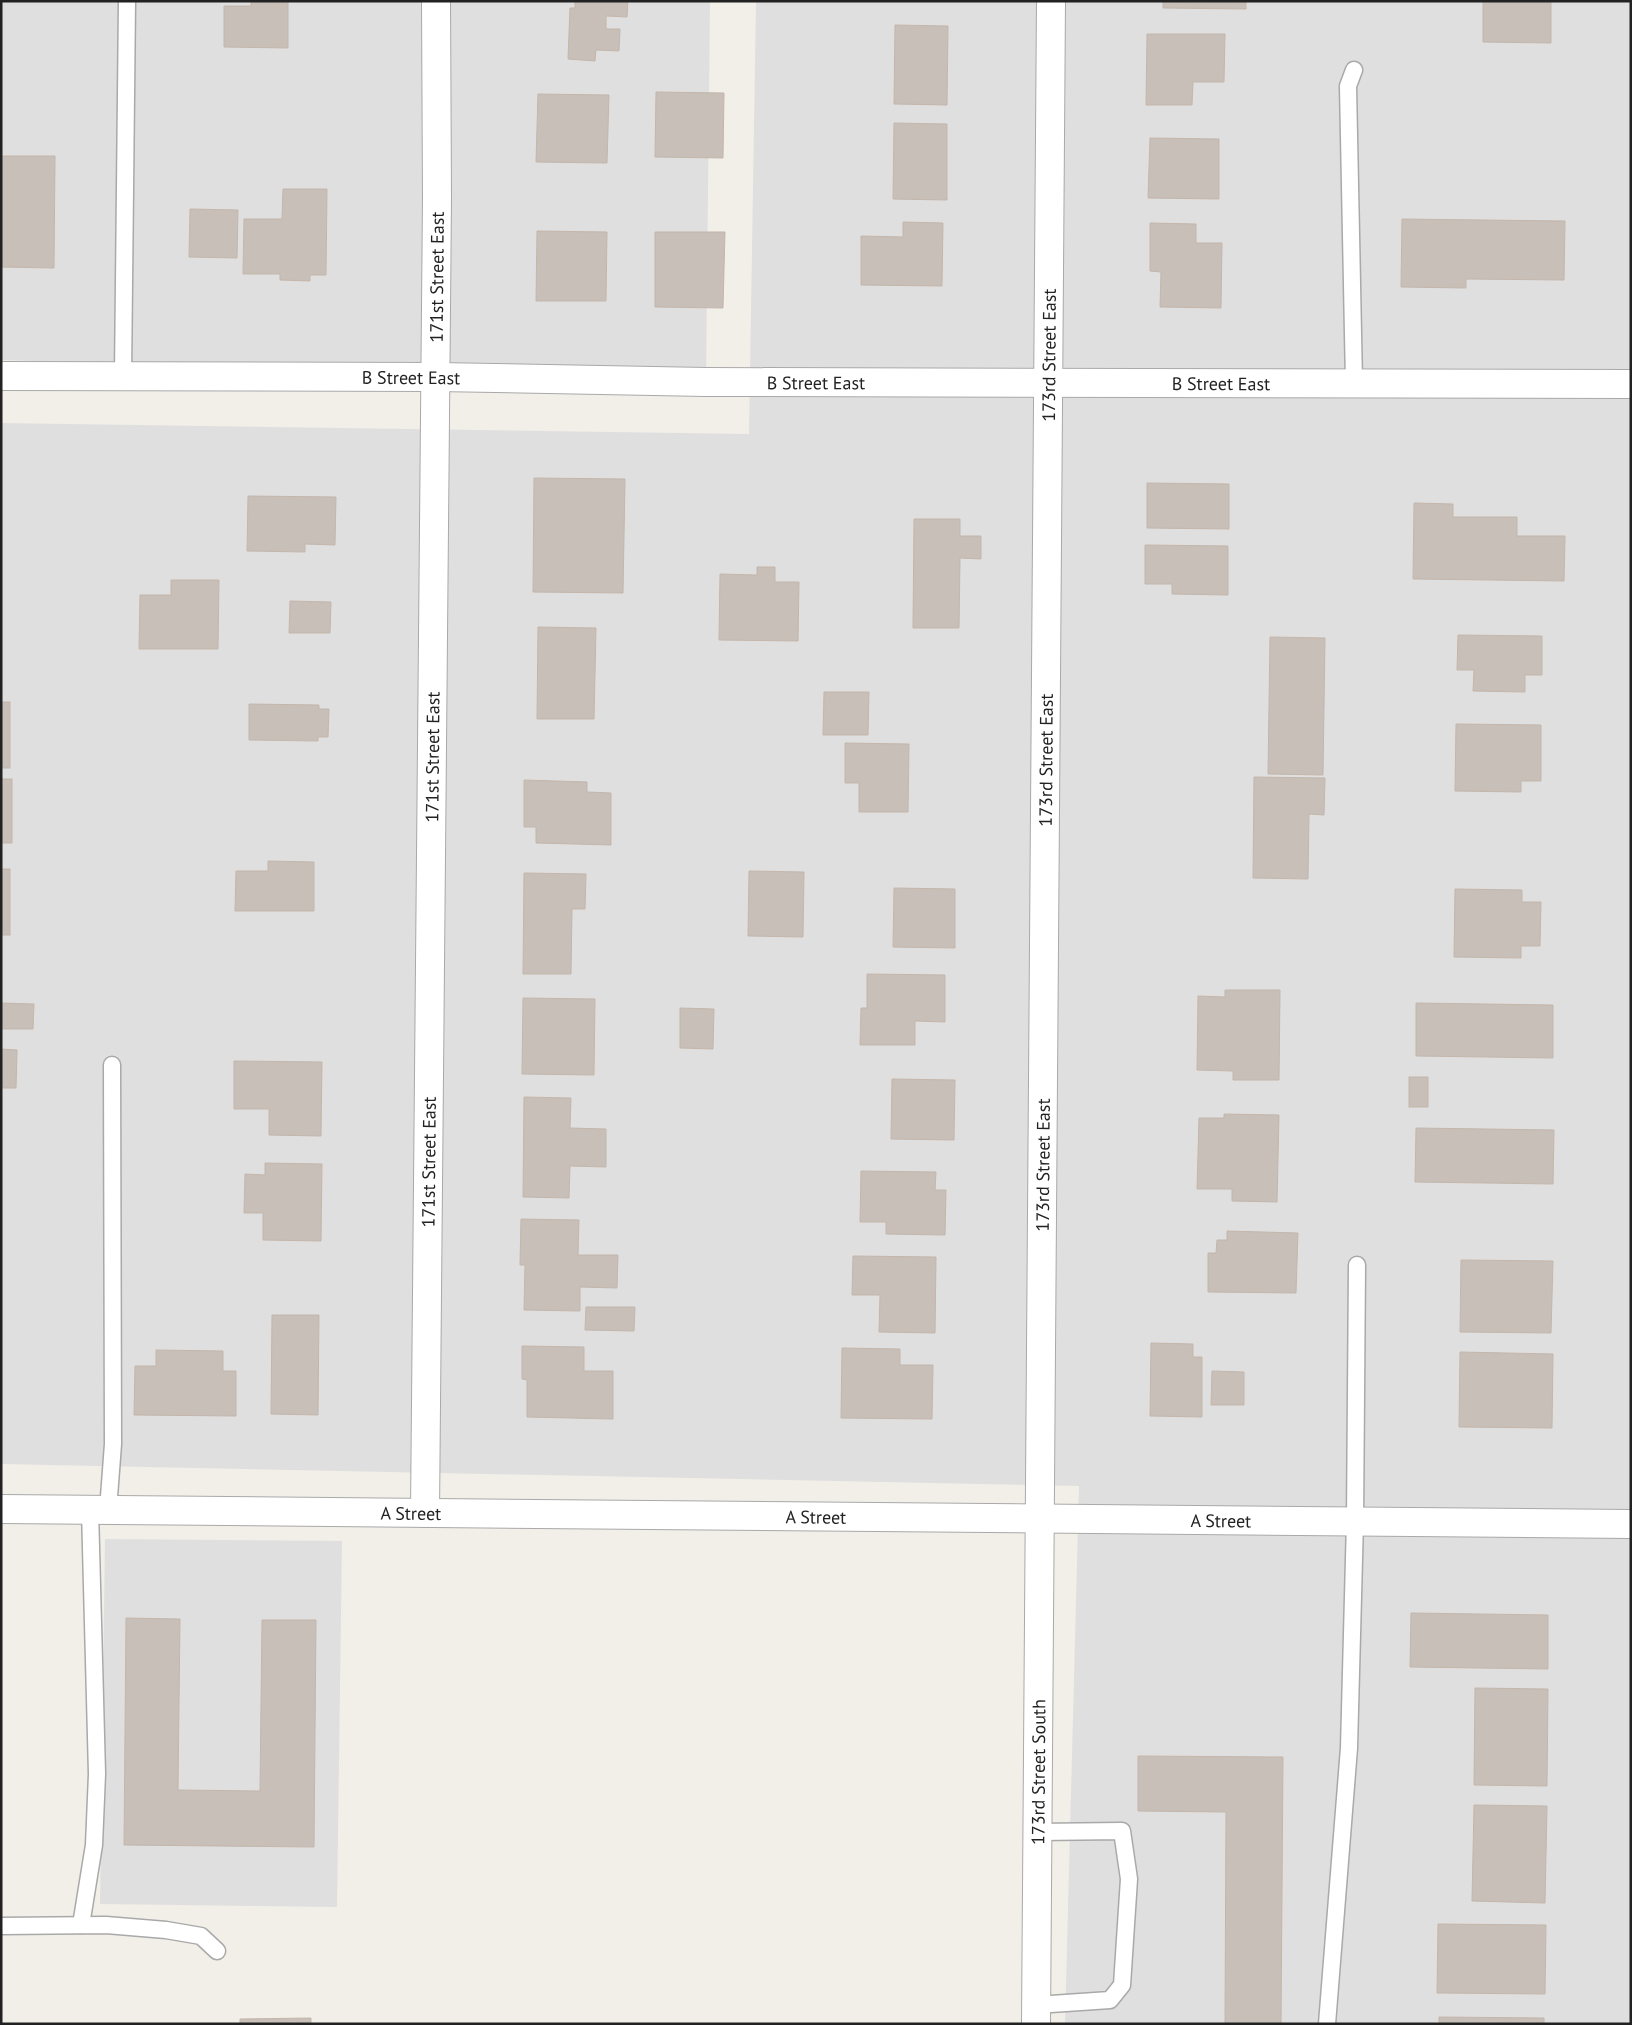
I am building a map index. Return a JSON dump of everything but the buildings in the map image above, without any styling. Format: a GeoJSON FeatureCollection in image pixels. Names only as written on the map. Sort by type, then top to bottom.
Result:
{"type":"FeatureCollection","features":[{"type":"Feature","properties":{"kind":"street","name":"171st Street East"},"geometry":{"type":"LineString","coordinates":[[425,1513],[436,378],[436,1]]}},
{"type":"Feature","properties":{"kind":"street","name":"173rd Street East"},"geometry":{"type":"LineString","coordinates":[[1041,1519],[1051,1]]}},
{"type":"Feature","properties":{"kind":"street","name":"B Street East"},"geometry":{"type":"LineString","coordinates":[[1,376],[436,378],[706,382],[1048,381],[1631,384]]}},
{"type":"Feature","properties":{"kind":"street","name":"A Street"},"geometry":{"type":"LineString","coordinates":[[1,1509],[1631,1524]]}},
{"type":"Feature","properties":{"kind":"street","name":"173rd Street South"},"geometry":{"type":"LineString","coordinates":[[1036,2014],[1041,1519]]}},
{"type":"Feature","properties":{"kind":"lane"},"geometry":{"type":"LineString","coordinates":[[123,376],[127,1]]}},
{"type":"Feature","properties":{"kind":"lane"},"geometry":{"type":"LineString","coordinates":[[1354,70],[1348,86],[1348,99],[1354,383]]}},
{"type":"Feature","properties":{"kind":"lane"},"geometry":{"type":"LineString","coordinates":[[81,1926],[94,1846],[97,1774],[99,1510],[112,1444],[112,1065]]}},
{"type":"Feature","properties":{"kind":"lane"},"geometry":{"type":"LineString","coordinates":[[1327,2024],[1349,1748],[1355,1521],[1357,1265]]}},
{"type":"Feature","properties":{"kind":"lane"},"geometry":{"type":"LineString","coordinates":[[1036,2014],[1110,2000],[1122,1985],[1129,1879],[1122,1831],[1038,1832]]}},
{"type":"Feature","properties":{"kind":"lane"},"geometry":{"type":"LineString","coordinates":[[1,1926],[81,1926],[156,1930],[201,1936],[217,1951]]}},
{"type":"Feature","properties":{"kind":"shaded area"},"geometry":{"type":"Polygon","coordinates":[[[1,1],[710,1],[706,382],[1,360],[1,1]]]}},
{"type":"Feature","properties":{"kind":"shaded area"},"geometry":{"type":"Polygon","coordinates":[[[756,1],[1631,1],[1631,2024],[1065,2024],[1079,1486],[1,1464],[1,423],[749,434],[756,1]]]}},
{"type":"Feature","properties":{"kind":"shaded area"},"geometry":{"type":"Polygon","coordinates":[[[105,1539],[342,1541],[337,1907],[100,1904],[105,1539]]]}}]}
